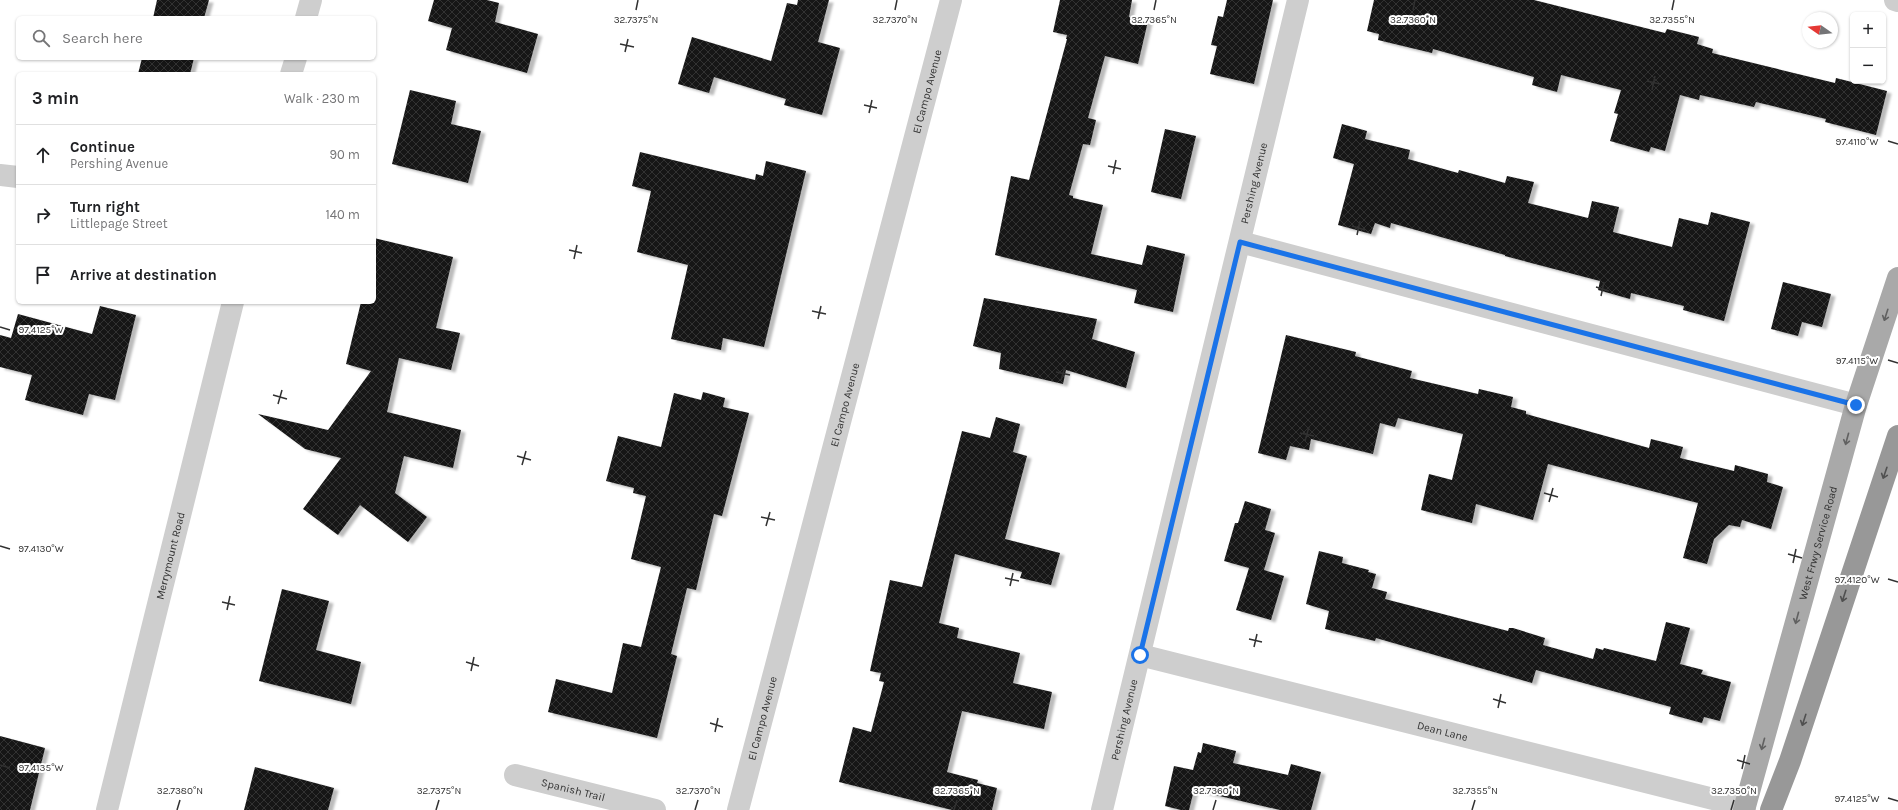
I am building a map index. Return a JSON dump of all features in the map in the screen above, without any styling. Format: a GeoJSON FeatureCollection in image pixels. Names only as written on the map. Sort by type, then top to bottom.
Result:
{"type":"FeatureCollection","features":[{"type":"Feature","properties":{"kind":"highway"},"geometry":{"type":"LineString","coordinates":[[1771,810],[1790,761],[1898,436]]}},
{"type":"Feature","properties":{"kind":"main road","name":"West Frwy Service Road"},"geometry":{"type":"LineString","coordinates":[[1745,809],[1856,405],[1898,278]]}},
{"type":"Feature","properties":{"kind":"street"},"geometry":{"type":"LineString","coordinates":[[307,16],[311,0]]}},
{"type":"Feature","properties":{"kind":"street","name":"El Campo Avenue"},"geometry":{"type":"LineString","coordinates":[[738,810],[951,0]]}},
{"type":"Feature","properties":{"kind":"street","name":"Pershing Avenue"},"geometry":{"type":"LineString","coordinates":[[1102,810],[1298,0]]}},
{"type":"Feature","properties":{"kind":"street"},"geometry":{"type":"LineString","coordinates":[[292,72],[295,60]]}},
{"type":"Feature","properties":{"kind":"street"},"geometry":{"type":"LineString","coordinates":[[0,175],[16,177]]}},
{"type":"Feature","properties":{"kind":"street"},"geometry":{"type":"LineString","coordinates":[[1240,242],[1856,405]]}},
{"type":"Feature","properties":{"kind":"street","name":"Merrymount Road"},"geometry":{"type":"LineString","coordinates":[[107,810],[233,304]]}},
{"type":"Feature","properties":{"kind":"street","name":"Dean Lane"},"geometry":{"type":"LineString","coordinates":[[1140,655],[1745,809]]}},
{"type":"Feature","properties":{"kind":"street","name":"Spanish Trail"},"geometry":{"type":"LineString","coordinates":[[515,775],[655,810]]}},
{"type":"Feature","properties":{"kind":"building"},"geometry":{"type":"Polygon","coordinates":[[[157,0],[209,0],[205,16],[153,16],[157,0]]]}},
{"type":"Feature","properties":{"kind":"building"},"geometry":{"type":"Polygon","coordinates":[[[434,0],[487,0],[499,3],[495,22],[538,34],[527,73],[446,50],[452,28],[428,21],[434,0]]]}},
{"type":"Feature","properties":{"kind":"building"},"geometry":{"type":"Polygon","coordinates":[[[798,0],[829,0],[818,42],[840,48],[822,115],[784,105],[786,99],[714,77],[709,93],[678,84],[692,37],[771,61],[787,3],[797,5],[798,0]]]}},
{"type":"Feature","properties":{"kind":"building"},"geometry":{"type":"Polygon","coordinates":[[[1060,0],[1132,0],[1129,17],[1148,21],[1138,64],[1105,56],[1088,118],[1096,120],[1090,145],[1083,144],[1069,195],[1073,196],[1073,198],[1103,205],[1091,254],[1142,265],[1147,245],[1185,254],[1173,312],[1134,303],[1137,290],[995,255],[1011,176],[1029,180],[1067,39],[1067,35],[1053,32],[1060,0]]]}},
{"type":"Feature","properties":{"kind":"building"},"geometry":{"type":"Polygon","coordinates":[[[1227,0],[1273,0],[1254,84],[1210,74],[1217,46],[1211,45],[1218,16],[1223,17],[1227,0]]]}},
{"type":"Feature","properties":{"kind":"building"},"geometry":{"type":"Polygon","coordinates":[[[1374,0],[1534,0],[1665,33],[1667,29],[1699,37],[1697,44],[1713,49],[1712,53],[1835,83],[1836,78],[1850,82],[1850,84],[1860,84],[1887,91],[1876,135],[1825,122],[1826,119],[1756,102],[1754,107],[1700,95],[1699,100],[1680,95],[1665,151],[1651,147],[1649,152],[1610,141],[1618,114],[1614,113],[1621,90],[1561,75],[1557,92],[1532,85],[1534,77],[1433,49],[1432,53],[1378,40],[1379,34],[1367,31],[1374,0]]]}},
{"type":"Feature","properties":{"kind":"building"},"geometry":{"type":"Polygon","coordinates":[[[142,60],[194,60],[190,72],[138,72],[142,60]]]}},
{"type":"Feature","properties":{"kind":"building"},"geometry":{"type":"Polygon","coordinates":[[[410,90],[456,101],[451,124],[481,131],[468,183],[392,164],[410,90]]]}},
{"type":"Feature","properties":{"kind":"building"},"geometry":{"type":"Polygon","coordinates":[[[1342,124],[1367,131],[1365,139],[1410,150],[1408,159],[1458,173],[1459,170],[1505,183],[1507,176],[1534,182],[1528,203],[1588,218],[1592,201],[1619,207],[1613,232],[1672,247],[1679,218],[1708,225],[1711,212],[1750,222],[1724,321],[1683,310],[1684,306],[1631,293],[1630,299],[1598,290],[1600,281],[1505,256],[1391,223],[1390,228],[1375,223],[1371,234],[1338,225],[1354,164],[1333,158],[1342,124]]]}},
{"type":"Feature","properties":{"kind":"building"},"geometry":{"type":"Polygon","coordinates":[[[1165,129],[1196,136],[1181,199],[1151,192],[1165,129]]]}},
{"type":"Feature","properties":{"kind":"building"},"geometry":{"type":"Polygon","coordinates":[[[640,152],[755,180],[756,174],[763,176],[766,161],[806,171],[764,347],[723,338],[721,350],[671,339],[688,265],[637,252],[651,191],[632,186],[640,152]]]}},
{"type":"Feature","properties":{"kind":"building"},"geometry":{"type":"Polygon","coordinates":[[[376,238],[453,257],[436,328],[460,333],[451,370],[399,358],[387,412],[461,430],[453,468],[404,456],[395,493],[427,517],[408,542],[360,505],[338,535],[303,509],[341,458],[305,449],[258,414],[328,430],[371,371],[346,364],[361,304],[376,304],[376,238]]]}},
{"type":"Feature","properties":{"kind":"building"},"geometry":{"type":"Polygon","coordinates":[[[1783,282],[1831,294],[1822,327],[1802,322],[1798,336],[1771,329],[1783,282]]]}},
{"type":"Feature","properties":{"kind":"building"},"geometry":{"type":"Polygon","coordinates":[[[984,298],[1097,319],[1092,339],[1135,352],[1126,388],[1066,370],[1063,384],[999,369],[1001,353],[973,346],[984,298]]]}},
{"type":"Feature","properties":{"kind":"building"},"geometry":{"type":"Polygon","coordinates":[[[100,306],[136,315],[115,400],[89,394],[83,415],[25,400],[32,375],[0,367],[0,335],[11,338],[18,314],[92,334],[100,306]]]}},
{"type":"Feature","properties":{"kind":"building"},"geometry":{"type":"Polygon","coordinates":[[[1286,335],[1356,352],[1355,356],[1412,371],[1410,378],[1478,394],[1479,389],[1513,397],[1511,407],[1526,411],[1526,414],[1649,448],[1651,439],[1683,447],[1680,458],[1734,471],[1735,465],[1768,474],[1767,482],[1783,487],[1771,529],[1742,520],[1740,527],[1729,525],[1714,539],[1707,564],[1683,558],[1698,503],[1548,464],[1533,520],[1476,504],[1472,523],[1421,510],[1429,474],[1452,480],[1463,434],[1398,418],[1395,427],[1380,423],[1373,454],[1311,439],[1309,450],[1290,446],[1286,460],[1258,453],[1286,335]]]}},
{"type":"Feature","properties":{"kind":"building"},"geometry":{"type":"Polygon","coordinates":[[[703,392],[725,398],[723,407],[749,413],[722,516],[714,514],[696,590],[687,588],[671,654],[677,656],[657,738],[548,712],[556,679],[612,693],[623,643],[641,647],[661,567],[631,559],[646,496],[633,493],[634,488],[606,481],[618,436],[661,447],[674,393],[701,400],[703,392]]]}},
{"type":"Feature","properties":{"kind":"building"},"geometry":{"type":"Polygon","coordinates":[[[996,417],[1020,424],[1013,452],[1027,456],[1005,539],[1060,553],[1051,585],[1020,578],[1022,572],[955,554],[939,623],[959,628],[957,638],[1020,653],[1013,683],[1052,692],[1044,729],[962,711],[947,772],[978,780],[977,783],[997,788],[992,810],[952,810],[839,782],[853,727],[871,732],[884,682],[879,681],[881,673],[870,671],[890,580],[922,587],[962,431],[990,438],[996,417]]]}},
{"type":"Feature","properties":{"kind":"building"},"geometry":{"type":"Polygon","coordinates":[[[1245,501],[1271,509],[1265,530],[1275,533],[1264,570],[1284,576],[1271,620],[1236,610],[1249,568],[1224,561],[1235,523],[1238,523],[1245,501]]]}},
{"type":"Feature","properties":{"kind":"building"},"geometry":{"type":"Polygon","coordinates":[[[1319,551],[1343,557],[1342,563],[1369,570],[1368,572],[1376,574],[1372,588],[1387,592],[1385,599],[1508,631],[1509,628],[1513,628],[1545,638],[1543,645],[1593,659],[1596,648],[1603,650],[1604,648],[1656,661],[1666,622],[1690,628],[1680,664],[1703,670],[1701,674],[1731,682],[1720,721],[1704,717],[1702,723],[1669,714],[1671,707],[1536,670],[1532,683],[1376,638],[1375,641],[1325,629],[1329,611],[1306,604],[1319,551]]]}},
{"type":"Feature","properties":{"kind":"building"},"geometry":{"type":"Polygon","coordinates":[[[282,589],[329,601],[316,650],[361,662],[351,704],[259,681],[282,589]]]}},
{"type":"Feature","properties":{"kind":"building"},"geometry":{"type":"Polygon","coordinates":[[[0,736],[45,748],[30,810],[0,810],[0,736]]]}},
{"type":"Feature","properties":{"kind":"building"},"geometry":{"type":"Polygon","coordinates":[[[1203,743],[1236,751],[1233,763],[1288,775],[1291,764],[1321,772],[1311,810],[1280,810],[1194,790],[1189,810],[1181,810],[1165,806],[1174,766],[1193,770],[1198,752],[1201,753],[1203,743]]]}},
{"type":"Feature","properties":{"kind":"building"},"geometry":{"type":"Polygon","coordinates":[[[255,767],[334,788],[328,810],[244,810],[255,767]]]}},
{"type":"Feature","properties":{"kind":"route"},"geometry":{"type":"LineString","coordinates":[[1140,655],[1240,242],[1856,405]]}}]}
